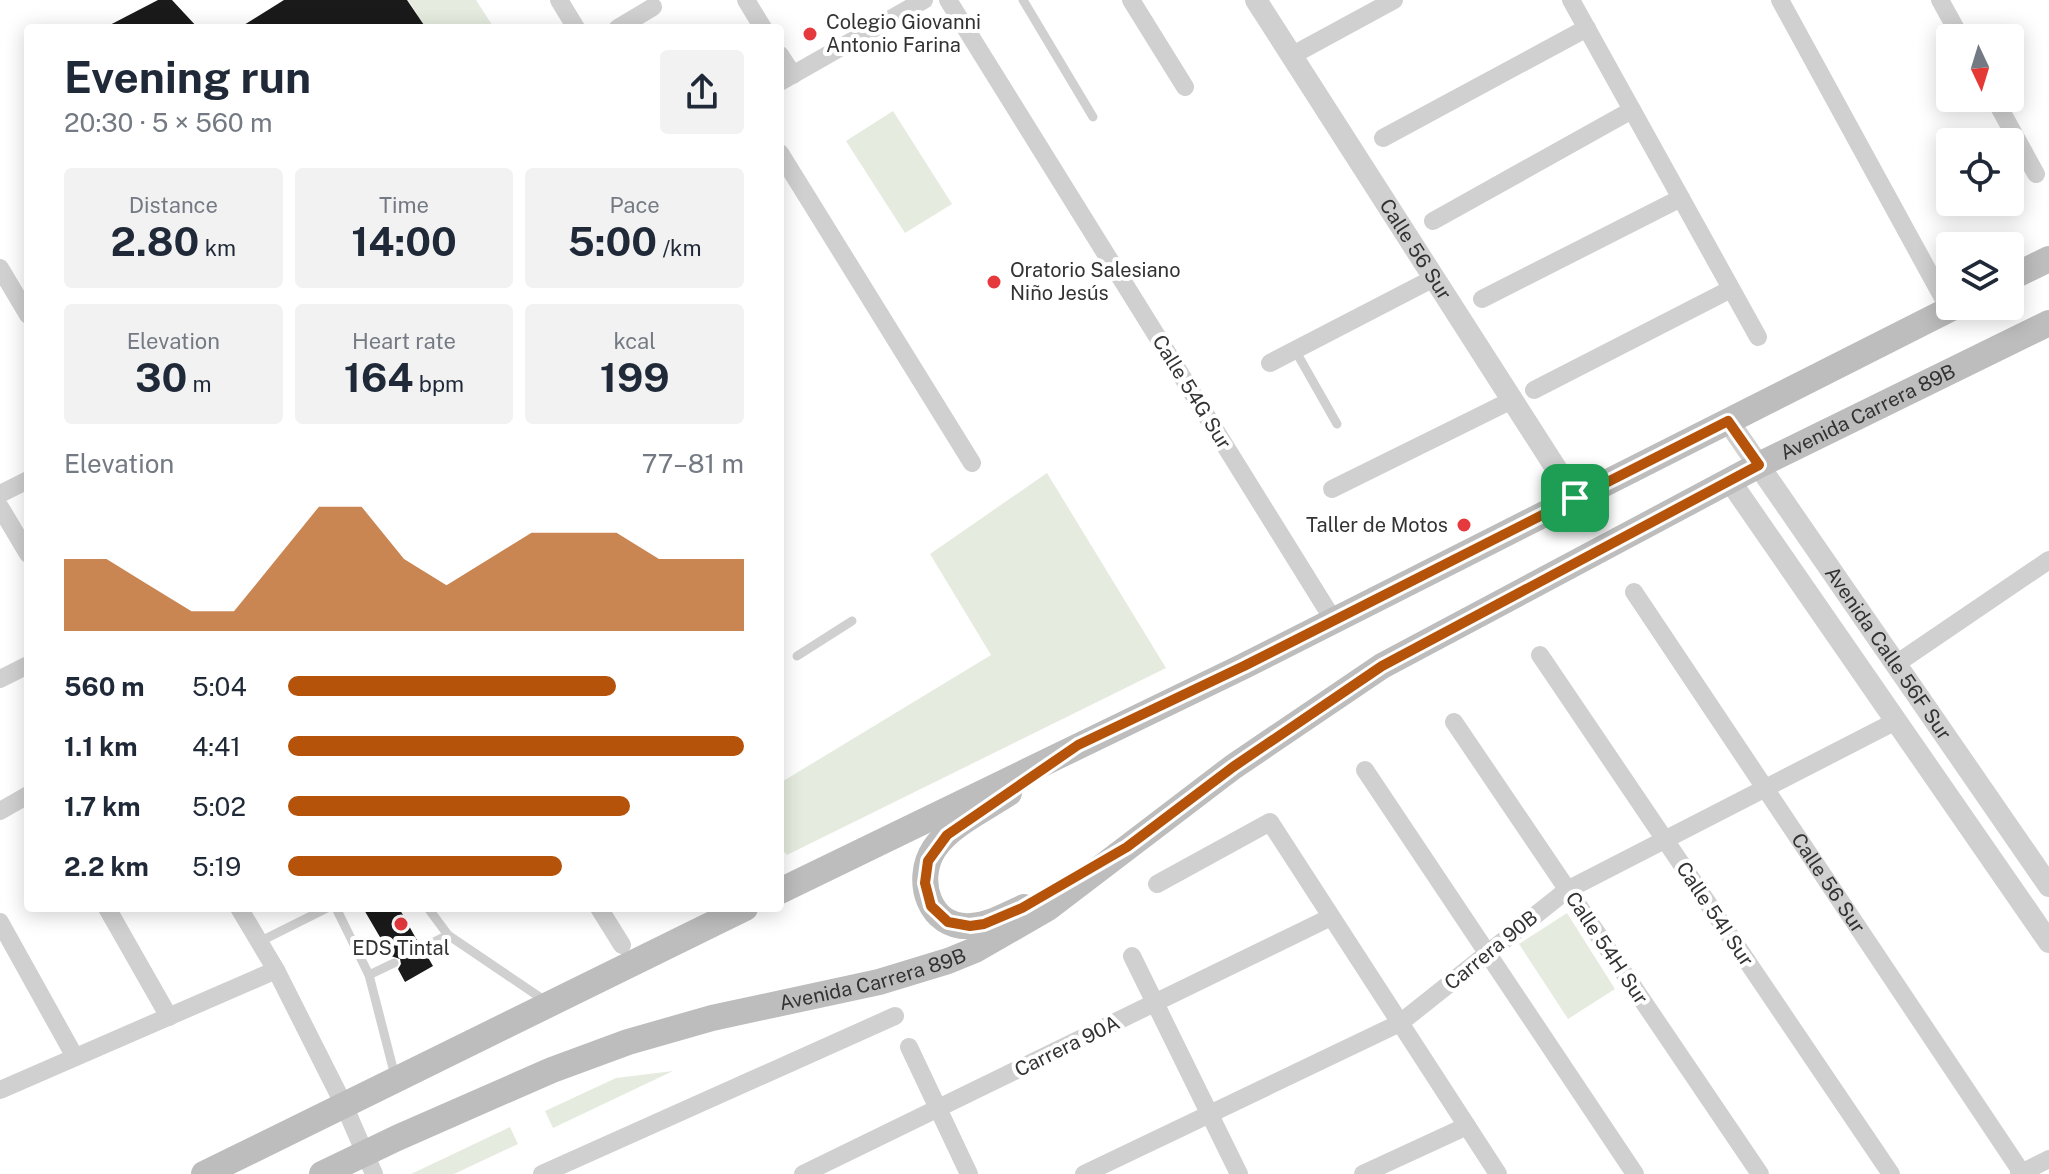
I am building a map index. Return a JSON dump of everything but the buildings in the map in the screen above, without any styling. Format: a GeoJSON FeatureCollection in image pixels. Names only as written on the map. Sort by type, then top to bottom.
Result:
{"type":"FeatureCollection","features":[{"type":"Feature","properties":{"kind":"main road"},"geometry":{"type":"LineString","coordinates":[[2024,271],[2049,259]]}},
{"type":"Feature","properties":{"kind":"main road"},"geometry":{"type":"LineString","coordinates":[[784,889],[1334,621],[1936,316]]}},
{"type":"Feature","properties":{"kind":"main road","name":"Avenida Carrera 89B"},"geometry":{"type":"LineString","coordinates":[[322,1174],[369,1164],[552,1070],[628,1042],[712,1018],[879,982],[948,961],[1015,929],[1070,893],[1233,767],[1382,666],[1759,465],[2049,323]]}},
{"type":"Feature","properties":{"kind":"main road"},"geometry":{"type":"LineString","coordinates":[[1078,745],[947,835],[928,861],[925,883],[931,906],[948,922],[957,925],[984,924],[1022,908],[1127,847]]}},
{"type":"Feature","properties":{"kind":"main road"},"geometry":{"type":"LineString","coordinates":[[204,1174],[737,912]]}},
{"type":"Feature","properties":{"kind":"street"},"geometry":{"type":"LineString","coordinates":[[559,0],[574,24]]}},
{"type":"Feature","properties":{"kind":"street"},"geometry":{"type":"LineString","coordinates":[[746,0],[761,24]]}},
{"type":"Feature","properties":{"kind":"street"},"geometry":{"type":"LineString","coordinates":[[786,78],[924,0]]}},
{"type":"Feature","properties":{"kind":"street","name":"Calle 54G Sur"},"geometry":{"type":"LineString","coordinates":[[948,0],[1334,621]]}},
{"type":"Feature","properties":{"kind":"street"},"geometry":{"type":"LineString","coordinates":[[1131,0],[1185,87]]}},
{"type":"Feature","properties":{"kind":"street","name":"Calle 56 Sur"},"geometry":{"type":"LineString","coordinates":[[1256,0],[1575,498]]}},
{"type":"Feature","properties":{"kind":"street"},"geometry":{"type":"LineString","coordinates":[[1291,56],[1394,0]]}},
{"type":"Feature","properties":{"kind":"street"},"geometry":{"type":"LineString","coordinates":[[1571,0],[1758,337]]}},
{"type":"Feature","properties":{"kind":"street"},"geometry":{"type":"LineString","coordinates":[[1780,0],[1936,279]]}},
{"type":"Feature","properties":{"kind":"street"},"geometry":{"type":"LineString","coordinates":[[1940,0],[1953,24]]}},
{"type":"Feature","properties":{"kind":"street"},"geometry":{"type":"LineString","coordinates":[[625,24],[653,7]]}},
{"type":"Feature","properties":{"kind":"street"},"geometry":{"type":"LineString","coordinates":[[1383,138],[1587,28]]}},
{"type":"Feature","properties":{"kind":"street"},"geometry":{"type":"LineString","coordinates":[[1433,221],[1632,110]]}},
{"type":"Feature","properties":{"kind":"street"},"geometry":{"type":"LineString","coordinates":[[2002,112],[2036,174]]}},
{"type":"Feature","properties":{"kind":"street"},"geometry":{"type":"LineString","coordinates":[[784,159],[972,463]]}},
{"type":"Feature","properties":{"kind":"street"},"geometry":{"type":"LineString","coordinates":[[1482,299],[1681,198]]}},
{"type":"Feature","properties":{"kind":"street"},"geometry":{"type":"LineString","coordinates":[[0,268],[24,308]]}},
{"type":"Feature","properties":{"kind":"street"},"geometry":{"type":"LineString","coordinates":[[1270,363],[1434,278]]}},
{"type":"Feature","properties":{"kind":"street"},"geometry":{"type":"LineString","coordinates":[[1534,390],[1731,289]]}},
{"type":"Feature","properties":{"kind":"street"},"geometry":{"type":"LineString","coordinates":[[1332,489],[1512,400]]}},
{"type":"Feature","properties":{"kind":"street","name":"Avenida Calle 56F Sur"},"geometry":{"type":"LineString","coordinates":[[1728,421],[2049,886]]}},
{"type":"Feature","properties":{"kind":"street","name":"Avenida Calle 56F Sur"},"geometry":{"type":"LineString","coordinates":[[1730,481],[2049,942]]}},
{"type":"Feature","properties":{"kind":"street"},"geometry":{"type":"LineString","coordinates":[[0,494],[24,482]]}},
{"type":"Feature","properties":{"kind":"street"},"geometry":{"type":"LineString","coordinates":[[0,507],[24,547]]}},
{"type":"Feature","properties":{"kind":"street"},"geometry":{"type":"LineString","coordinates":[[1896,664],[2047,567]]}},
{"type":"Feature","properties":{"kind":"street","name":"Calle 56 Sur"},"geometry":{"type":"LineString","coordinates":[[1634,592],[2021,1173]]}},
{"type":"Feature","properties":{"kind":"street","name":"Calle 54I Sur"},"geometry":{"type":"LineString","coordinates":[[1540,655],[1891,1174]]}},
{"type":"Feature","properties":{"kind":"street"},"geometry":{"type":"LineString","coordinates":[[0,679],[24,667]]}},
{"type":"Feature","properties":{"kind":"street","name":"Carrera 90B"},"geometry":{"type":"LineString","coordinates":[[1084,1174],[1400,1023],[1567,890],[1896,721]]}},
{"type":"Feature","properties":{"kind":"street","name":"Calle 54H Sur"},"geometry":{"type":"LineString","coordinates":[[1454,722],[1760,1174]]}},
{"type":"Feature","properties":{"kind":"street"},"geometry":{"type":"LineString","coordinates":[[1365,770],[1635,1174]]}},
{"type":"Feature","properties":{"kind":"street"},"geometry":{"type":"LineString","coordinates":[[0,811],[24,797]]}},
{"type":"Feature","properties":{"kind":"street"},"geometry":{"type":"LineString","coordinates":[[1157,884],[1270,822],[1498,1174]]}},
{"type":"Feature","properties":{"kind":"street"},"geometry":{"type":"LineString","coordinates":[[109,912],[169,1017]]}},
{"type":"Feature","properties":{"kind":"street"},"geometry":{"type":"LineString","coordinates":[[241,912],[276,970],[344,1105],[369,1164]]}},
{"type":"Feature","properties":{"kind":"street"},"geometry":{"type":"LineString","coordinates":[[601,912],[622,945]]}},
{"type":"Feature","properties":{"kind":"street","name":"Carrera 90A"},"geometry":{"type":"LineString","coordinates":[[803,1174],[1331,917]]}},
{"type":"Feature","properties":{"kind":"street"},"geometry":{"type":"LineString","coordinates":[[0,922],[75,1057]]}},
{"type":"Feature","properties":{"kind":"street"},"geometry":{"type":"LineString","coordinates":[[1132,956],[1239,1174]]}},
{"type":"Feature","properties":{"kind":"street"},"geometry":{"type":"LineString","coordinates":[[0,1090],[276,970]]}},
{"type":"Feature","properties":{"kind":"street"},"geometry":{"type":"LineString","coordinates":[[542,1174],[895,1016]]}},
{"type":"Feature","properties":{"kind":"street"},"geometry":{"type":"LineString","coordinates":[[909,1047],[969,1174]]}},
{"type":"Feature","properties":{"kind":"street"},"geometry":{"type":"LineString","coordinates":[[1363,1174],[1467,1126]]}},
{"type":"Feature","properties":{"kind":"street"},"geometry":{"type":"LineString","coordinates":[[2021,1173],[2049,1159]]}},
{"type":"Feature","properties":{"kind":"lane"},"geometry":{"type":"LineString","coordinates":[[1023,0],[1093,117]]}},
{"type":"Feature","properties":{"kind":"lane"},"geometry":{"type":"LineString","coordinates":[[1295,350],[1337,424]]}},
{"type":"Feature","properties":{"kind":"lane"},"geometry":{"type":"LineString","coordinates":[[797,656],[852,621]]}},
{"type":"Feature","properties":{"kind":"lane"},"geometry":{"type":"LineString","coordinates":[[259,942],[319,912]]}},
{"type":"Feature","properties":{"kind":"lane"},"geometry":{"type":"LineString","coordinates":[[338,912],[369,975],[397,1080]]}},
{"type":"Feature","properties":{"kind":"lane"},"geometry":{"type":"LineString","coordinates":[[431,912],[448,935],[551,1004]]}},
{"type":"Feature","properties":{"kind":"lane"},"geometry":{"type":"LineString","coordinates":[[422,948],[448,935]]}},
{"type":"Feature","properties":{"kind":"lane"},"geometry":{"type":"LineString","coordinates":[[369,975],[394,963]]}},
{"type":"Feature","properties":{"kind":"shaded area"},"geometry":{"type":"Polygon","coordinates":[[[408,0],[476,0],[491,24],[423,24],[408,0]]]}},
{"type":"Feature","properties":{"kind":"shaded area"},"geometry":{"type":"Polygon","coordinates":[[[893,111],[952,204],[905,233],[846,141],[893,111]]]}},
{"type":"Feature","properties":{"kind":"shaded area"},"geometry":{"type":"Polygon","coordinates":[[[1047,473],[1166,668],[787,855],[784,852],[784,781],[991,655],[930,554],[1047,473]]]}},
{"type":"Feature","properties":{"kind":"shaded area"},"geometry":{"type":"Polygon","coordinates":[[[1567,913],[1615,989],[1568,1019],[1519,944],[1567,913]]]}},
{"type":"Feature","properties":{"kind":"shaded area"},"geometry":{"type":"Polygon","coordinates":[[[673,1071],[553,1128],[545,1111],[616,1078],[673,1071]]]}},
{"type":"Feature","properties":{"kind":"shaded area"},"geometry":{"type":"Polygon","coordinates":[[[510,1127],[518,1144],[454,1174],[411,1174],[510,1127]]]}},
{"type":"Feature","properties":{"kind":"place","name":"Colegio Giovanni Antonio Farina"},"geometry":{"type":"Point","coordinates":[810,34]}},
{"type":"Feature","properties":{"kind":"place","name":"Oratorio Salesiano Niño Jesús"},"geometry":{"type":"Point","coordinates":[994,282]}},
{"type":"Feature","properties":{"kind":"place","name":"Taller de Motos"},"geometry":{"type":"Point","coordinates":[1464,525]}},
{"type":"Feature","properties":{"kind":"place","name":"EDS Tintal"},"geometry":{"type":"Point","coordinates":[401,924]}},
{"type":"Feature","properties":{"kind":"route"},"geometry":{"type":"LineString","coordinates":[[1728,421],[1759,465],[1382,666],[1303,717],[1127,847],[1022,908],[984,924],[970,926],[948,922],[931,906],[925,883],[928,861],[935,848],[947,835],[1078,745],[1244,666],[1575,498],[1728,421]]}}]}
